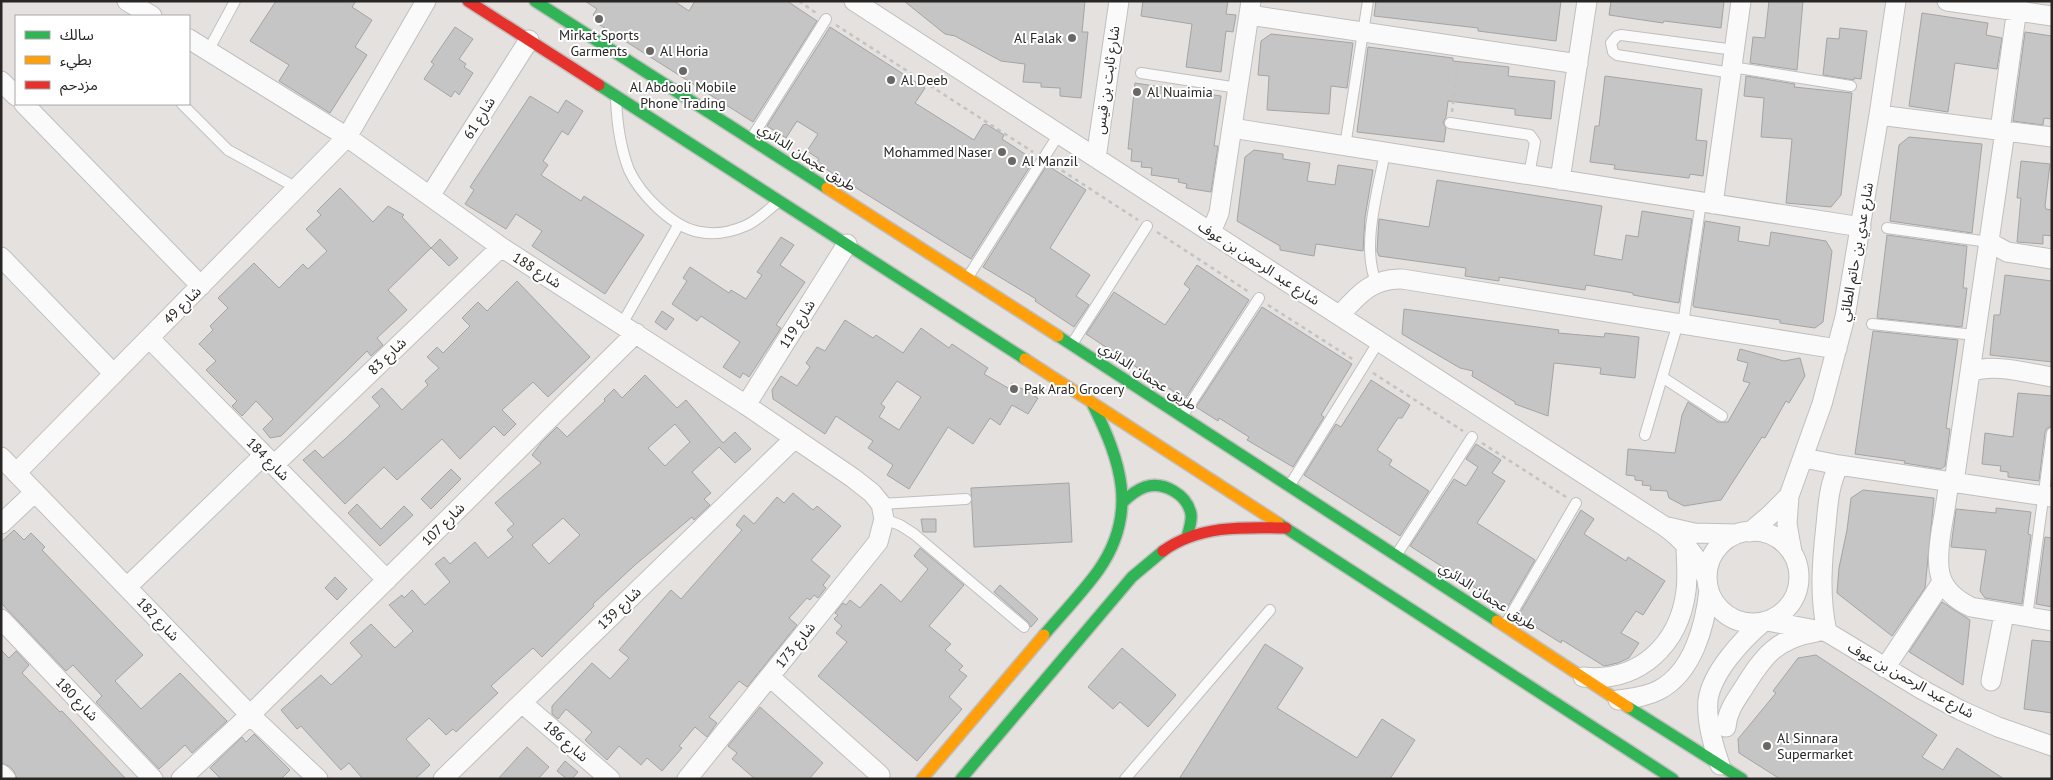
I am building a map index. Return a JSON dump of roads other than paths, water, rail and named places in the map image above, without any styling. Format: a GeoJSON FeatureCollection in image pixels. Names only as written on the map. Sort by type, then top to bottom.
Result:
{"type":"FeatureCollection","features":[{"type":"Feature","properties":{"kind":"main road"},"geometry":{"type":"LineString","coordinates":[[468,1],[1673,779]]}},
{"type":"Feature","properties":{"kind":"main road","name":"طريق عجمان الدائري"},"geometry":{"type":"LineString","coordinates":[[535,1],[1290,485],[1742,779]]}},
{"type":"Feature","properties":{"kind":"main road"},"geometry":{"type":"LineString","coordinates":[[574,12],[584,32]]}},
{"type":"Feature","properties":{"kind":"main road"},"geometry":{"type":"LineString","coordinates":[[922,779],[1098,571],[1113,544],[1118,531],[1122,503],[1118,460],[1108,434],[1091,402]]}},
{"type":"Feature","properties":{"kind":"main road"},"geometry":{"type":"LineString","coordinates":[[1122,503],[1137,490],[1144,487],[1153,485],[1169,488],[1176,492],[1187,505],[1191,521],[1187,537]]}},
{"type":"Feature","properties":{"kind":"main road"},"geometry":{"type":"LineString","coordinates":[[961,779],[1132,577],[1162,550],[1201,532],[1230,526],[1287,528]]}},
{"type":"Feature","properties":{"kind":"street"},"geometry":{"type":"LineString","coordinates":[[128,1],[150,15]]}},
{"type":"Feature","properties":{"kind":"street","name":"شارع 49"},"geometry":{"type":"LineString","coordinates":[[16,473],[347,137],[426,1]]}},
{"type":"Feature","properties":{"kind":"street","name":"شارع ثابت بن قيس"},"geometry":{"type":"LineString","coordinates":[[1096,158],[1119,1]]}},
{"type":"Feature","properties":{"kind":"street"},"geometry":{"type":"LineString","coordinates":[[1560,180],[1587,1]]}},
{"type":"Feature","properties":{"kind":"street"},"geometry":{"type":"LineString","coordinates":[[1707,203],[1733,63],[1741,1]]}},
{"type":"Feature","properties":{"kind":"street","name":"شارع عدي بن حاتم الطائي"},"geometry":{"type":"LineString","coordinates":[[1745,532],[1770,515],[1788,496],[1804,458],[1822,404],[1851,287],[1896,1]]}},
{"type":"Feature","properties":{"kind":"street"},"geometry":{"type":"LineString","coordinates":[[1947,1],[2018,6],[2052,16]]}},
{"type":"Feature","properties":{"kind":"street","name":"شارع عبد الرحمن بن عوف"},"geometry":{"type":"LineString","coordinates":[[857,2],[1664,526],[1686,544],[1698,561],[1708,585]]}},
{"type":"Feature","properties":{"kind":"street"},"geometry":{"type":"LineString","coordinates":[[2018,6],[1970,372],[1938,562],[1942,582],[1949,593],[1959,601],[1971,607],[2052,621]]}},
{"type":"Feature","properties":{"kind":"street"},"geometry":{"type":"LineString","coordinates":[[1211,232],[1219,213],[1250,8],[1363,32],[1578,64]]}},
{"type":"Feature","properties":{"kind":"street","name":"شارع 188"},"geometry":{"type":"LineString","coordinates":[[190,40],[347,137],[501,247],[629,328],[795,438],[863,485],[883,512]]}},
{"type":"Feature","properties":{"kind":"street","name":"شارع 61"},"geometry":{"type":"LineString","coordinates":[[430,196],[529,40]]}},
{"type":"Feature","properties":{"kind":"street"},"geometry":{"type":"LineString","coordinates":[[1,81],[15,95]]}},
{"type":"Feature","properties":{"kind":"street"},"geometry":{"type":"LineString","coordinates":[[25,105],[201,286]]}},
{"type":"Feature","properties":{"kind":"street"},"geometry":{"type":"LineString","coordinates":[[1879,115],[2052,137]]}},
{"type":"Feature","properties":{"kind":"street"},"geometry":{"type":"LineString","coordinates":[[1232,128],[1861,227]]}},
{"type":"Feature","properties":{"kind":"street"},"geometry":{"type":"LineString","coordinates":[[1988,242],[2007,252],[2052,259]]}},
{"type":"Feature","properties":{"kind":"street","name":"شارع 119"},"geometry":{"type":"LineString","coordinates":[[746,405],[847,244]]}},
{"type":"Feature","properties":{"kind":"street","name":"شارع 83"},"geometry":{"type":"LineString","coordinates":[[127,587],[269,460],[501,247]]}},
{"type":"Feature","properties":{"kind":"street"},"geometry":{"type":"LineString","coordinates":[[1,256],[114,374]]}},
{"type":"Feature","properties":{"kind":"street"},"geometry":{"type":"LineString","coordinates":[[1340,316],[1361,291],[1376,282],[1402,279],[1837,348]]}},
{"type":"Feature","properties":{"kind":"street","name":"شارع 107"},"geometry":{"type":"LineString","coordinates":[[181,779],[250,715],[387,580],[629,328]]}},
{"type":"Feature","properties":{"kind":"street","name":"شارع 184"},"geometry":{"type":"LineString","coordinates":[[149,338],[387,580]]}},
{"type":"Feature","properties":{"kind":"street"},"geometry":{"type":"LineString","coordinates":[[1970,372],[1981,368],[1993,368],[2052,377]]}},
{"type":"Feature","properties":{"kind":"street","name":"شارع 139"},"geometry":{"type":"LineString","coordinates":[[443,779],[795,438]]}},
{"type":"Feature","properties":{"kind":"street","name":"شارع 182"},"geometry":{"type":"LineString","coordinates":[[1,457],[250,715],[318,779]]}},
{"type":"Feature","properties":{"kind":"street"},"geometry":{"type":"LineString","coordinates":[[1804,458],[1838,465],[2047,496]]}},
{"type":"Feature","properties":{"kind":"street"},"geometry":{"type":"LineString","coordinates":[[1726,727],[1733,703],[1766,655],[1794,637],[1827,632],[1821,599],[1822,565],[1830,487],[1838,465]]}},
{"type":"Feature","properties":{"kind":"street"},"geometry":{"type":"LineString","coordinates":[[1,524],[35,492]]}},
{"type":"Feature","properties":{"kind":"street","name":"شارع عدي بن حاتم الطائي"},"geometry":{"type":"LineString","coordinates":[[1788,496],[1787,524],[1792,552]]}},
{"type":"Feature","properties":{"kind":"street","name":"شارع 173"},"geometry":{"type":"LineString","coordinates":[[688,779],[878,542],[883,512]]}},
{"type":"Feature","properties":{"kind":"street","name":"شارع عبد الرحمن بن عوف"},"geometry":{"type":"LineString","coordinates":[[1664,526],[1694,533],[1724,535],[1745,532]]}},
{"type":"Feature","properties":{"kind":"street"},"geometry":{"type":"LineString","coordinates":[[1618,700],[1649,694],[1669,683],[1678,674],[1699,636],[1707,606],[1710,561],[1720,546],[1745,532],[1762,532],[1784,543],[1792,552],[1799,572],[1796,593],[1781,613],[1765,621],[1731,655],[1711,688],[1708,698],[1711,735],[1720,765]]}},
{"type":"Feature","properties":{"kind":"street"},"geometry":{"type":"LineString","coordinates":[[1583,677],[1607,678],[1630,672],[1642,666],[1662,648],[1674,629],[1684,604],[1687,576],[1686,544]]}},
{"type":"Feature","properties":{"kind":"street","name":"شارع عبد الرحمن بن عوف"},"geometry":{"type":"LineString","coordinates":[[1799,572],[1802,588],[1809,604],[1827,632]]}},
{"type":"Feature","properties":{"kind":"street"},"geometry":{"type":"LineString","coordinates":[[1885,668],[1942,582]]}},
{"type":"Feature","properties":{"kind":"street"},"geometry":{"type":"LineString","coordinates":[[1708,585],[1720,610],[1740,621],[1765,621]]}},
{"type":"Feature","properties":{"kind":"street"},"geometry":{"type":"LineString","coordinates":[[1991,681],[2004,614]]}},
{"type":"Feature","properties":{"kind":"street","name":"شارع 180"},"geometry":{"type":"LineString","coordinates":[[1,619],[153,779]]}},
{"type":"Feature","properties":{"kind":"street","name":"شارع عبد الرحمن بن عوف"},"geometry":{"type":"LineString","coordinates":[[1765,621],[1827,632],[1885,668],[1960,710],[1998,727],[2052,746]]}},
{"type":"Feature","properties":{"kind":"street"},"geometry":{"type":"LineString","coordinates":[[770,677],[880,775]]}},
{"type":"Feature","properties":{"kind":"street","name":"شارع 186"},"geometry":{"type":"LineString","coordinates":[[522,703],[610,779]]}},
{"type":"Feature","properties":{"kind":"street"},"geometry":{"type":"LineString","coordinates":[[1,774],[6,779]]}},
{"type":"Feature","properties":{"kind":"lane"},"geometry":{"type":"LineString","coordinates":[[208,51],[235,1]]}},
{"type":"Feature","properties":{"kind":"lane"},"geometry":{"type":"LineString","coordinates":[[1345,146],[1368,1]]}},
{"type":"Feature","properties":{"kind":"lane"},"geometry":{"type":"LineString","coordinates":[[751,139],[826,19]]}},
{"type":"Feature","properties":{"kind":"lane"},"geometry":{"type":"LineString","coordinates":[[1733,63],[1617,55],[1613,52],[1611,43],[1617,36],[1621,35],[1733,63],[1851,86]]}},
{"type":"Feature","properties":{"kind":"lane"},"geometry":{"type":"LineString","coordinates":[[1141,73],[1238,88]]}},
{"type":"Feature","properties":{"kind":"lane"},"geometry":{"type":"LineString","coordinates":[[615,96],[617,128],[630,172],[640,189],[679,224],[698,232],[715,233],[731,231],[747,225],[780,201]]}},
{"type":"Feature","properties":{"kind":"lane"},"geometry":{"type":"LineString","coordinates":[[183,105],[228,150],[297,188]]}},
{"type":"Feature","properties":{"kind":"lane"},"geometry":{"type":"LineString","coordinates":[[1450,123],[1530,135],[1535,142],[1529,175]]}},
{"type":"Feature","properties":{"kind":"lane"},"geometry":{"type":"LineString","coordinates":[[967,278],[1059,134]]}},
{"type":"Feature","properties":{"kind":"lane"},"geometry":{"type":"LineString","coordinates":[[1376,282],[1370,265],[1369,246],[1385,152]]}},
{"type":"Feature","properties":{"kind":"lane"},"geometry":{"type":"LineString","coordinates":[[1645,435],[1662,377],[1681,324],[1707,203]]}},
{"type":"Feature","properties":{"kind":"lane"},"geometry":{"type":"LineString","coordinates":[[629,328],[679,224]]}},
{"type":"Feature","properties":{"kind":"lane"},"geometry":{"type":"LineString","coordinates":[[1072,345],[1147,226]]}},
{"type":"Feature","properties":{"kind":"lane"},"geometry":{"type":"LineString","coordinates":[[1887,228],[1988,242]]}},
{"type":"Feature","properties":{"kind":"lane"},"geometry":{"type":"LineString","coordinates":[[1182,416],[1258,298]]}},
{"type":"Feature","properties":{"kind":"lane"},"geometry":{"type":"LineString","coordinates":[[1872,324],[1975,335]]}},
{"type":"Feature","properties":{"kind":"lane"},"geometry":{"type":"LineString","coordinates":[[1290,485],[1379,341]]}},
{"type":"Feature","properties":{"kind":"lane"},"geometry":{"type":"LineString","coordinates":[[1662,377],[1722,416]]}},
{"type":"Feature","properties":{"kind":"lane"},"geometry":{"type":"LineString","coordinates":[[2027,618],[2047,496],[2052,433]]}},
{"type":"Feature","properties":{"kind":"lane"},"geometry":{"type":"LineString","coordinates":[[1397,554],[1472,437]]}},
{"type":"Feature","properties":{"kind":"lane"},"geometry":{"type":"LineString","coordinates":[[883,512],[966,499]]}},
{"type":"Feature","properties":{"kind":"lane"},"geometry":{"type":"LineString","coordinates":[[1505,625],[1576,503]]}},
{"type":"Feature","properties":{"kind":"lane"},"geometry":{"type":"LineString","coordinates":[[883,512],[914,534],[1024,627]]}},
{"type":"Feature","properties":{"kind":"lane"},"geometry":{"type":"LineString","coordinates":[[1125,779],[1270,610]]}},
{"type":"Feature","properties":{"kind":"place","name":"Mirkat Sports Garments"},"geometry":{"type":"Point","coordinates":[599,19]}},
{"type":"Feature","properties":{"kind":"place","name":"Al Falak"},"geometry":{"type":"Point","coordinates":[1072,38]}},
{"type":"Feature","properties":{"kind":"place","name":"Al Horia"},"geometry":{"type":"Point","coordinates":[650,51]}},
{"type":"Feature","properties":{"kind":"place","name":"Al Abdooli Mobile Phone Trading"},"geometry":{"type":"Point","coordinates":[683,71]}},
{"type":"Feature","properties":{"kind":"place","name":"Al Deeb"},"geometry":{"type":"Point","coordinates":[891,80]}},
{"type":"Feature","properties":{"kind":"place","name":"Al Nuaimia"},"geometry":{"type":"Point","coordinates":[1137,92]}},
{"type":"Feature","properties":{"kind":"place","name":"Mohammed Naser"},"geometry":{"type":"Point","coordinates":[1002,152]}},
{"type":"Feature","properties":{"kind":"place","name":"Al Manzil"},"geometry":{"type":"Point","coordinates":[1012,161]}},
{"type":"Feature","properties":{"kind":"place","name":"Pak Arab Grocery"},"geometry":{"type":"Point","coordinates":[1014,389]}},
{"type":"Feature","properties":{"kind":"place","name":"Al Sinnara Supermarket"},"geometry":{"type":"Point","coordinates":[1767,746]}}]}
